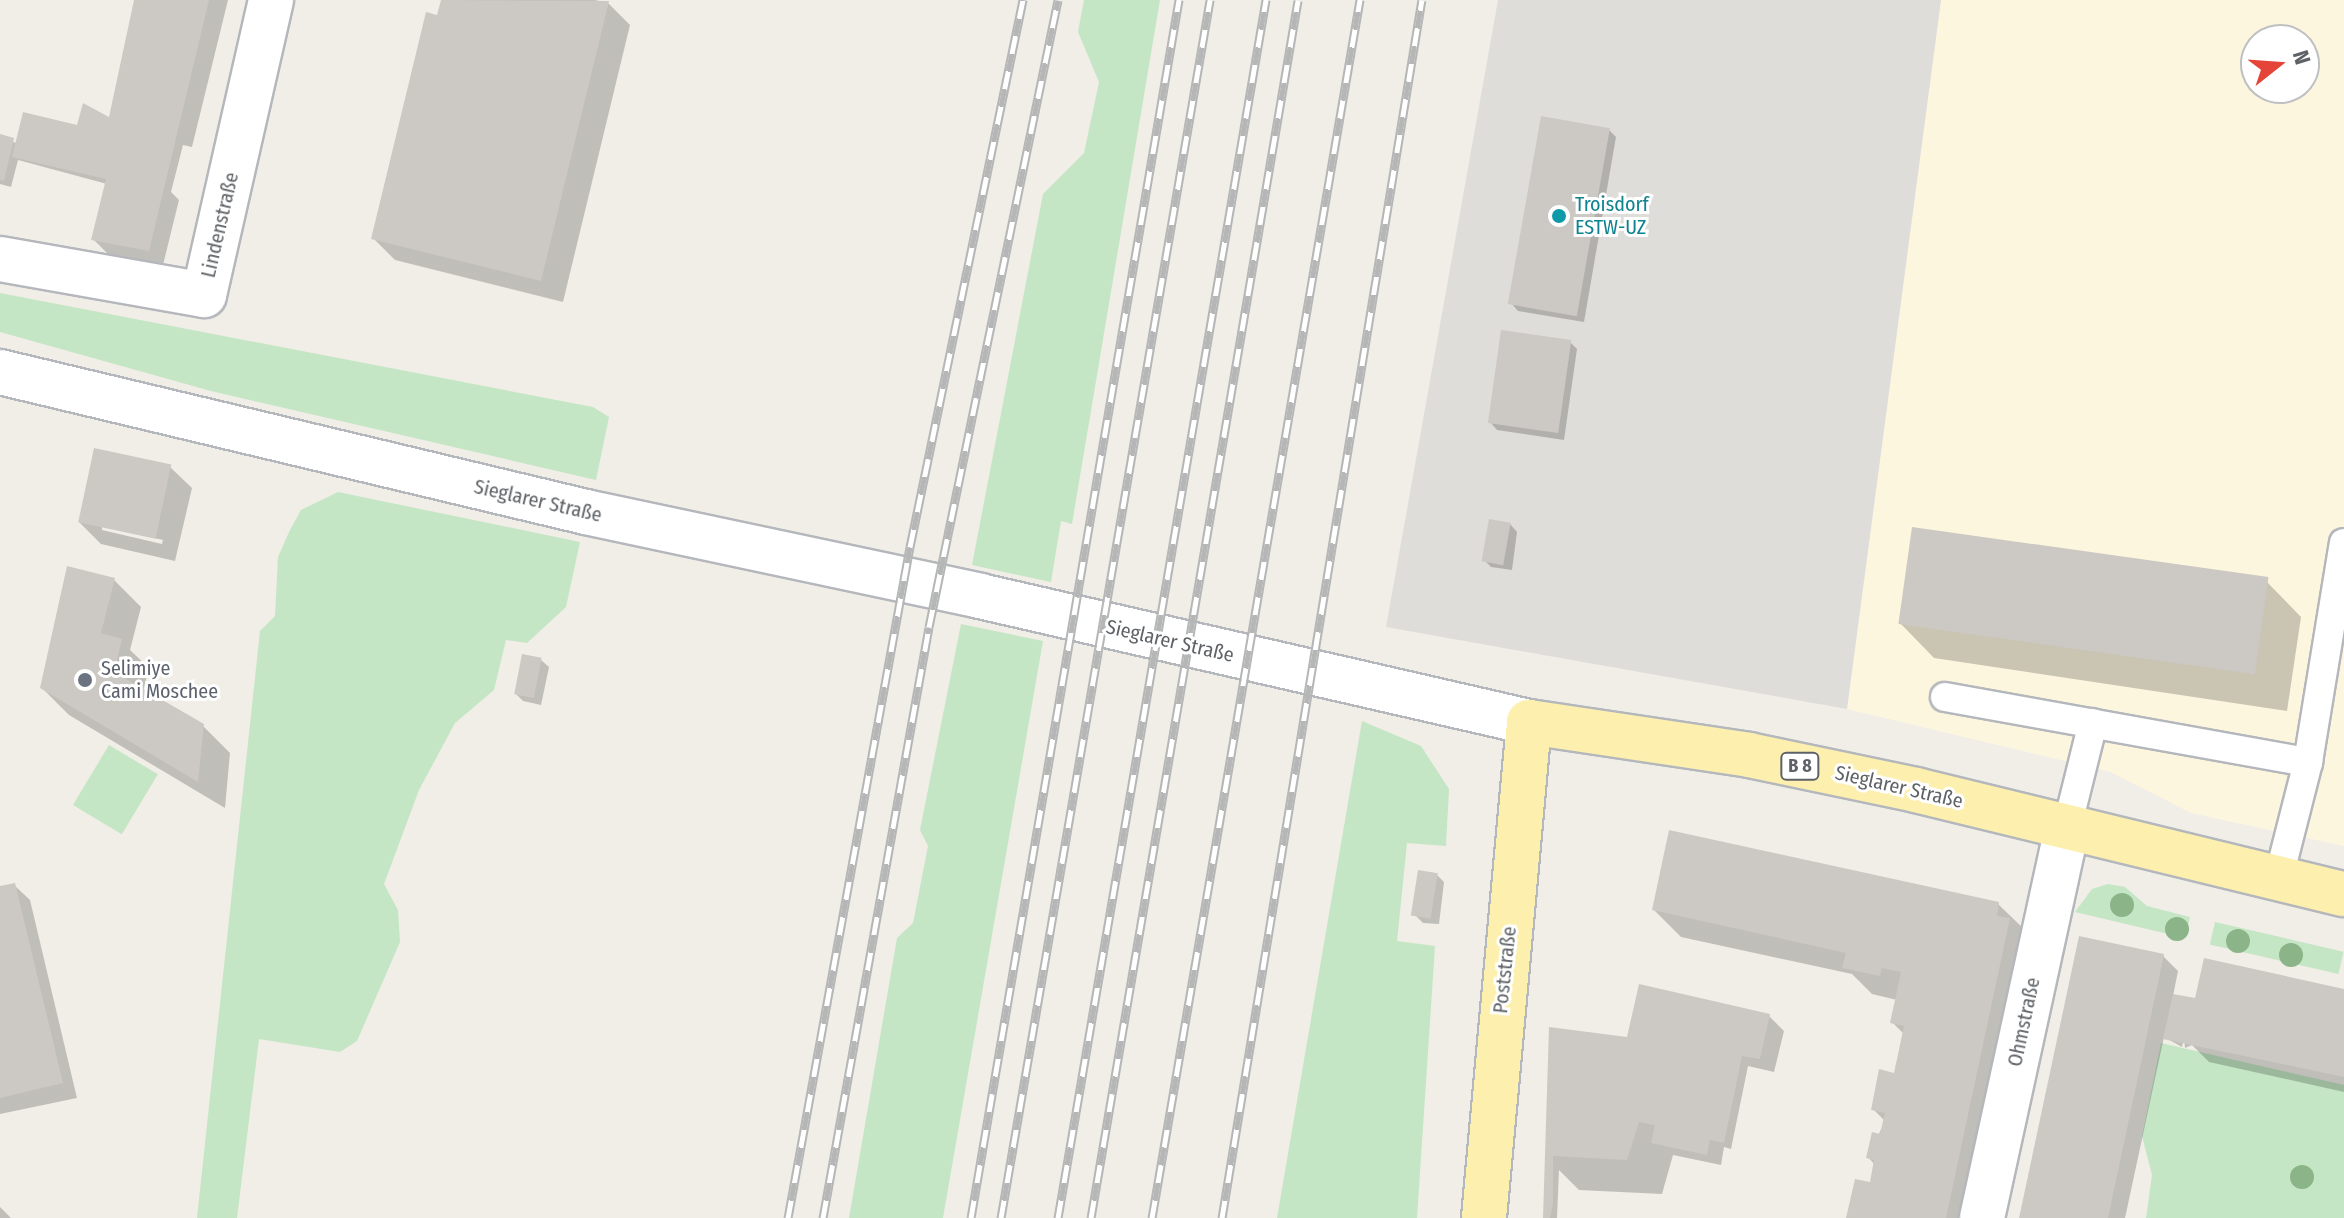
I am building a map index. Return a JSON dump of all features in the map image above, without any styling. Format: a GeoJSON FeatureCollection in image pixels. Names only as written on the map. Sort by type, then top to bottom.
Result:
{"type":"FeatureCollection","features":[{"type":"Feature","properties":{"kind":"main road","name":"Sieglarer Straße"},"geometry":{"type":"LineString","coordinates":[[1529,722],[1749,755],[2344,894]]}},
{"type":"Feature","properties":{"kind":"main road","name":"Poststraße"},"geometry":{"type":"LineString","coordinates":[[1484,1218],[1529,722]]}},
{"type":"Feature","properties":{"kind":"street","name":"Lindenstraße"},"geometry":{"type":"LineString","coordinates":[[0,259],[204,295],[271,0]]}},
{"type":"Feature","properties":{"kind":"street","name":"Sieglarer Straße"},"geometry":{"type":"LineString","coordinates":[[0,372],[556,505],[1529,722]]}},
{"type":"Feature","properties":{"kind":"street","name":"Ohmstraße"},"geometry":{"type":"LineString","coordinates":[[1982,1218],[2067,827]]}},
{"type":"Feature","properties":{"kind":"lane"},"geometry":{"type":"LineString","coordinates":[[2278,880],[2308,762],[2344,543]]}},
{"type":"Feature","properties":{"kind":"lane"},"geometry":{"type":"LineString","coordinates":[[1945,697],[2308,762]]}},
{"type":"Feature","properties":{"kind":"lane"},"geometry":{"type":"LineString","coordinates":[[2067,827],[2093,723]]}},
{"type":"Feature","properties":{"kind":"shaded area"},"geometry":{"type":"Polygon","coordinates":[[[1498,0],[1941,0],[1847,709],[1386,627],[1498,0]]]}},
{"type":"Feature","properties":{"kind":"shaded area"},"geometry":{"type":"Polygon","coordinates":[[[1941,0],[2344,0],[2344,846],[2191,813],[2111,772],[1847,709],[1941,0]]]}},
{"type":"Feature","properties":{"kind":"green space"},"geometry":{"type":"Polygon","coordinates":[[[1084,0],[1160,0],[1072,524],[1061,521],[1051,582],[972,565],[1043,194],[1084,153],[1099,82],[1078,32],[1084,0]]]}},
{"type":"Feature","properties":{"kind":"green space"},"geometry":{"type":"Polygon","coordinates":[[[0,293],[593,407],[609,417],[596,480],[211,391],[0,332],[0,293]]]}},
{"type":"Feature","properties":{"kind":"green space"},"geometry":{"type":"Polygon","coordinates":[[[338,492],[580,542],[566,607],[527,643],[506,640],[494,690],[455,723],[419,790],[384,884],[398,910],[400,942],[357,1041],[340,1052],[259,1039],[237,1218],[197,1218],[260,631],[275,616],[278,557],[301,510],[338,492]]]}},
{"type":"Feature","properties":{"kind":"green space"},"geometry":{"type":"Polygon","coordinates":[[[961,624],[1043,641],[943,1218],[849,1218],[897,938],[913,923],[928,846],[920,830],[961,624]]]}},
{"type":"Feature","properties":{"kind":"green space"},"geometry":{"type":"Polygon","coordinates":[[[1362,721],[1421,746],[1449,789],[1446,846],[1407,843],[1397,941],[1435,946],[1417,1218],[1277,1218],[1362,721]]]}},
{"type":"Feature","properties":{"kind":"green space"},"geometry":{"type":"Polygon","coordinates":[[[109,745],[158,774],[122,834],[73,805],[109,745]]]}},
{"type":"Feature","properties":{"kind":"green space"},"geometry":{"type":"Polygon","coordinates":[[[2108,884],[2125,887],[2147,906],[2190,917],[2185,938],[2075,912],[2092,889],[2108,884]]]}},
{"type":"Feature","properties":{"kind":"green space"},"geometry":{"type":"Polygon","coordinates":[[[2215,922],[2344,952],[2338,974],[2210,944],[2215,922]]]}},
{"type":"Feature","properties":{"kind":"green space"},"geometry":{"type":"Polygon","coordinates":[[[2161,1043],[2344,1085],[2344,1218],[2146,1218],[2152,1175],[2142,1136],[2161,1043]]]}},
{"type":"Feature","properties":{"kind":"building"},"geometry":{"type":"Polygon","coordinates":[[[134,0],[209,0],[149,251],[91,240],[106,179],[12,157],[23,112],[77,125],[83,103],[109,117],[134,0]]]}},
{"type":"Feature","properties":{"kind":"building"},"geometry":{"type":"Polygon","coordinates":[[[441,0],[609,1],[541,281],[371,239],[426,12],[437,15],[441,0]]]}},
{"type":"Feature","properties":{"kind":"building","name":"Troisdorf ESTW-UZ"},"geometry":{"type":"Polygon","coordinates":[[[1541,116],[1610,128],[1577,316],[1508,304],[1541,116]]]}},
{"type":"Feature","properties":{"kind":"building"},"geometry":{"type":"Polygon","coordinates":[[[0,134],[14,138],[4,181],[0,180],[0,134]]]}},
{"type":"Feature","properties":{"kind":"building"},"geometry":{"type":"Polygon","coordinates":[[[1501,330],[1571,340],[1558,433],[1488,423],[1501,330]]]}},
{"type":"Feature","properties":{"kind":"building"},"geometry":{"type":"Polygon","coordinates":[[[94,448],[171,464],[155,539],[78,522],[94,448]]]}},
{"type":"Feature","properties":{"kind":"building"},"geometry":{"type":"Polygon","coordinates":[[[1489,519],[1511,523],[1503,565],[1482,561],[1489,519]]]}},
{"type":"Feature","properties":{"kind":"building"},"geometry":{"type":"Polygon","coordinates":[[[1912,527],[2268,577],[2255,674],[1898,624],[1912,527]]]}},
{"type":"Feature","properties":{"kind":"building","name":"Selimiye Cami Moschee"},"geometry":{"type":"Polygon","coordinates":[[[67,566],[115,578],[101,633],[122,639],[114,672],[204,724],[198,782],[40,688],[67,566]]]}},
{"type":"Feature","properties":{"kind":"building"},"geometry":{"type":"Polygon","coordinates":[[[522,654],[542,658],[534,698],[514,694],[522,654]]]}},
{"type":"Feature","properties":{"kind":"building"},"geometry":{"type":"Polygon","coordinates":[[[1669,830],[1999,902],[1997,916],[2010,918],[1946,1218],[1846,1218],[1855,1179],[1870,1182],[1874,1160],[1866,1158],[1872,1132],[1880,1134],[1885,1113],[1871,1110],[1879,1069],[1894,1073],[1904,1026],[1890,1023],[1901,972],[1882,968],[1880,976],[1842,968],[1846,953],[1652,910],[1669,830]]]}},
{"type":"Feature","properties":{"kind":"building"},"geometry":{"type":"Polygon","coordinates":[[[1418,870],[1438,873],[1431,919],[1411,915],[1418,870]]]}},
{"type":"Feature","properties":{"kind":"building"},"geometry":{"type":"Polygon","coordinates":[[[15,883],[63,1083],[0,1098],[0,886],[15,883]]]}},
{"type":"Feature","properties":{"kind":"building"},"geometry":{"type":"Polygon","coordinates":[[[2079,936],[2164,954],[2108,1218],[2019,1218],[2079,936]]]}},
{"type":"Feature","properties":{"kind":"building"},"geometry":{"type":"Polygon","coordinates":[[[2204,958],[2344,989],[2344,1077],[2163,1039],[2173,994],[2195,998],[2204,958]]]}},
{"type":"Feature","properties":{"kind":"building"},"geometry":{"type":"Polygon","coordinates":[[[1639,984],[1770,1014],[1760,1059],[1742,1056],[1724,1143],[1710,1140],[1707,1155],[1651,1143],[1655,1125],[1639,1122],[1627,1160],[1553,1156],[1553,1204],[1550,1218],[1543,1218],[1549,1027],[1627,1037],[1639,984]]]}},
{"type":"Feature","properties":{"kind":"railway"},"geometry":{"type":"LineString","coordinates":[[788,1218],[910,547],[1023,0]]}},
{"type":"Feature","properties":{"kind":"railway"},"geometry":{"type":"LineString","coordinates":[[823,1218],[929,627],[1058,0]]}},
{"type":"Feature","properties":{"kind":"railway"},"geometry":{"type":"LineString","coordinates":[[971,1218],[1179,0]]}},
{"type":"Feature","properties":{"kind":"railway"},"geometry":{"type":"LineString","coordinates":[[1001,1218],[1210,0]]}},
{"type":"Feature","properties":{"kind":"railway"},"geometry":{"type":"LineString","coordinates":[[1058,1218],[1266,0]]}},
{"type":"Feature","properties":{"kind":"railway"},"geometry":{"type":"LineString","coordinates":[[1091,1218],[1298,0]]}},
{"type":"Feature","properties":{"kind":"railway"},"geometry":{"type":"LineString","coordinates":[[1152,1218],[1360,0]]}},
{"type":"Feature","properties":{"kind":"railway"},"geometry":{"type":"LineString","coordinates":[[1222,1218],[1422,0]]}},
{"type":"Feature","properties":{"kind":"place","name":"Troisdorf ESTW-UZ"},"geometry":{"type":"Point","coordinates":[1559,216]}},
{"type":"Feature","properties":{"kind":"place","name":"Selimiye Cami Moschee"},"geometry":{"type":"Point","coordinates":[85,680]}}]}
